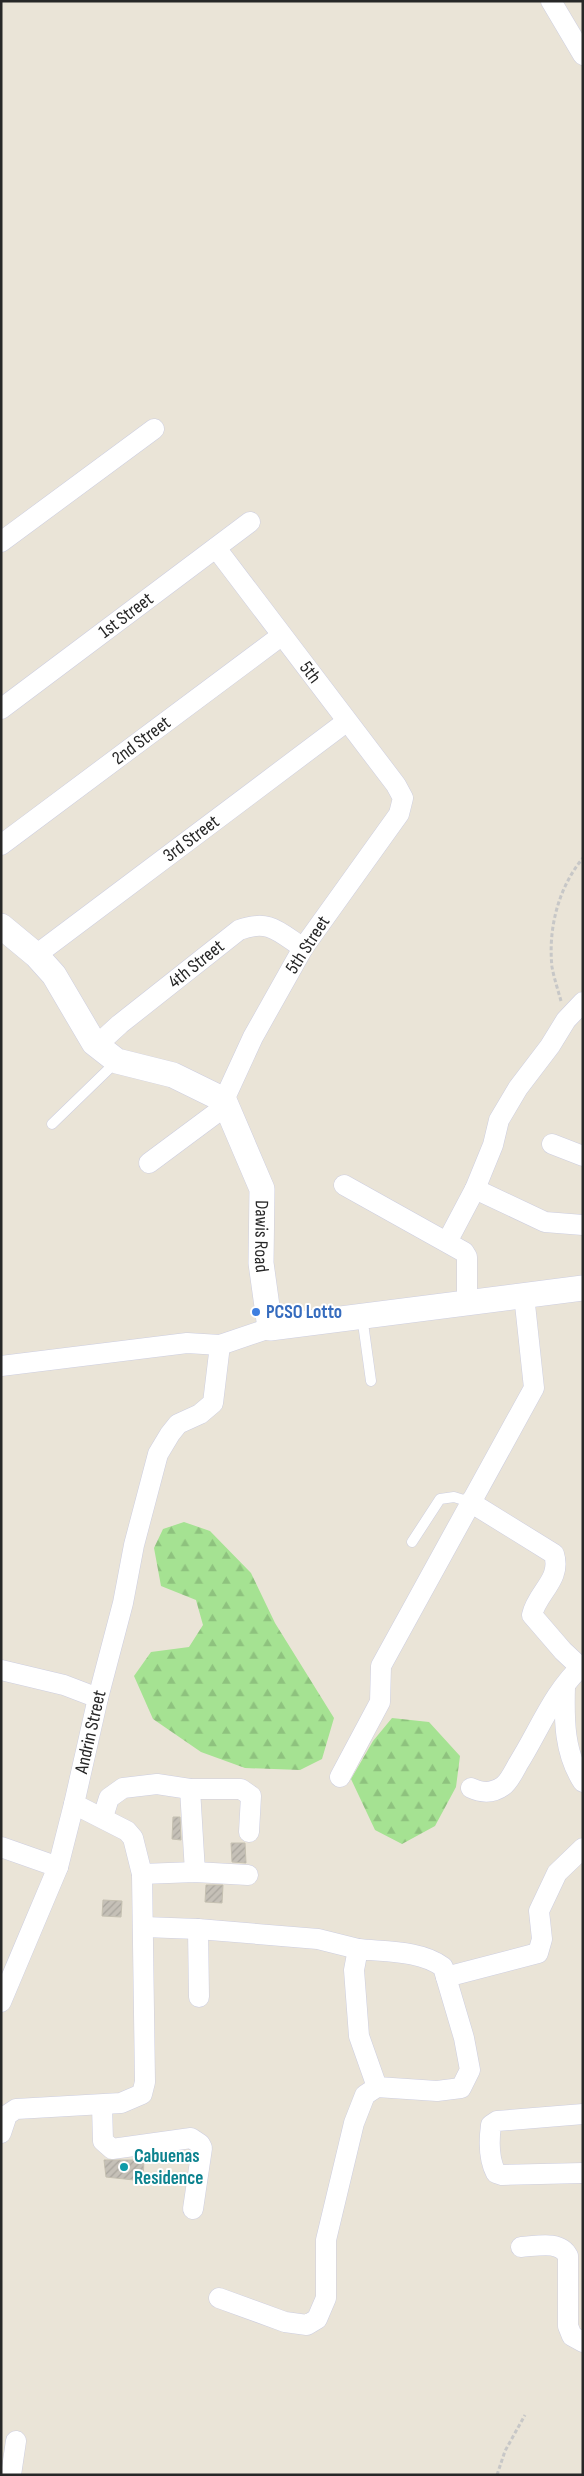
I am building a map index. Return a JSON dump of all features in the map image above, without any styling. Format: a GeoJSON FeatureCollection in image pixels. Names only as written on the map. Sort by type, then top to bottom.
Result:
{"type":"FeatureCollection","features":[{"type":"Feature","properties":{"kind":"street"},"geometry":{"type":"LineString","coordinates":[[551,1],[583,55]]}},
{"type":"Feature","properties":{"kind":"street"},"geometry":{"type":"LineString","coordinates":[[1,542],[154,429]]}},
{"type":"Feature","properties":{"kind":"street","name":"1st Street"},"geometry":{"type":"LineString","coordinates":[[1,709],[250,522]]}},
{"type":"Feature","properties":{"kind":"street","name":"5th"},"geometry":{"type":"LineString","coordinates":[[216,548],[346,722],[396,785],[403,798]]}},
{"type":"Feature","properties":{"kind":"street","name":"2nd Street"},"geometry":{"type":"LineString","coordinates":[[1,845],[281,636]]}},
{"type":"Feature","properties":{"kind":"street","name":"3rd Street"},"geometry":{"type":"LineString","coordinates":[[36,955],[346,722]]}},
{"type":"Feature","properties":{"kind":"street","name":"5th Street"},"geometry":{"type":"LineString","coordinates":[[226,1102],[253,1037],[302,948],[399,814],[403,798]]}},
{"type":"Feature","properties":{"kind":"street","name":"4th Street"},"geometry":{"type":"LineString","coordinates":[[97,1045],[120,1024],[239,930],[256,924],[274,927],[302,948]]}},
{"type":"Feature","properties":{"kind":"street"},"geometry":{"type":"LineString","coordinates":[[1,926],[36,955],[54,976],[97,1045],[117,1061],[173,1075],[226,1102],[149,1163]]}},
{"type":"Feature","properties":{"kind":"street"},"geometry":{"type":"LineString","coordinates":[[447,1242],[475,1189],[493,1145],[499,1120],[518,1088],[566,1020],[583,1002]]}},
{"type":"Feature","properties":{"kind":"street","name":"Dawis Road"},"geometry":{"type":"LineString","coordinates":[[226,1102],[262,1189],[261,1263],[270,1328]]}},
{"type":"Feature","properties":{"kind":"street"},"geometry":{"type":"LineString","coordinates":[[552,1144],[583,1156]]}},
{"type":"Feature","properties":{"kind":"street"},"geometry":{"type":"LineString","coordinates":[[344,1185],[464,1252],[467,1257],[467,1303]]}},
{"type":"Feature","properties":{"kind":"street"},"geometry":{"type":"LineString","coordinates":[[475,1189],[545,1222],[583,1225]]}},
{"type":"Feature","properties":{"kind":"street"},"geometry":{"type":"LineString","coordinates":[[1,1366],[188,1343],[220,1345],[270,1328],[583,1288]]}},
{"type":"Feature","properties":{"kind":"street"},"geometry":{"type":"LineString","coordinates":[[340,1777],[380,1702],[381,1666],[534,1388],[524,1296]]}},
{"type":"Feature","properties":{"kind":"street","name":"Andrin Street"},"geometry":{"type":"LineString","coordinates":[[1,2002],[58,1867],[98,1698],[123,1603],[134,1545],[158,1454],[178,1424],[200,1414],[213,1403],[220,1345]]}},
{"type":"Feature","properties":{"kind":"street"},"geometry":{"type":"LineString","coordinates":[[470,1502],[554,1554],[557,1562],[550,1585],[534,1607],[532,1615],[563,1652],[581,1666],[552,1702],[530,1746],[504,1785],[486,1792],[471,1788]]}},
{"type":"Feature","properties":{"kind":"street"},"geometry":{"type":"LineString","coordinates":[[1,1670],[64,1685],[98,1698]]}},
{"type":"Feature","properties":{"kind":"street"},"geometry":{"type":"LineString","coordinates":[[565,1686],[564,1726],[574,1768],[583,1782]]}},
{"type":"Feature","properties":{"kind":"street"},"geometry":{"type":"LineString","coordinates":[[103,1817],[109,1798],[123,1788],[157,1784],[190,1789],[241,1789],[251,1796],[249,1832]]}},
{"type":"Feature","properties":{"kind":"street"},"geometry":{"type":"LineString","coordinates":[[190,1789],[196,1872]]}},
{"type":"Feature","properties":{"kind":"street"},"geometry":{"type":"LineString","coordinates":[[1,2134],[7,2115],[16,2109],[111,2104],[142,2094],[145,2082],[142,1874],[133,1838],[127,1831],[103,1817],[74,1804]]}},
{"type":"Feature","properties":{"kind":"street"},"geometry":{"type":"LineString","coordinates":[[1,1847],[58,1867]]}},
{"type":"Feature","properties":{"kind":"street"},"geometry":{"type":"LineString","coordinates":[[446,1977],[538,1953],[542,1939],[539,1911],[557,1873],[583,1848]]}},
{"type":"Feature","properties":{"kind":"street"},"geometry":{"type":"LineString","coordinates":[[142,1874],[196,1872],[248,1875]]}},
{"type":"Feature","properties":{"kind":"street"},"geometry":{"type":"LineString","coordinates":[[144,1927],[198,1929],[318,1939],[358,1950],[426,1958],[442,1967],[464,2038],[470,2070],[461,2088],[437,2091],[377,2087],[365,2095],[354,2124],[326,2240],[326,2298],[317,2320],[307,2325],[285,2322],[219,2298]]}},
{"type":"Feature","properties":{"kind":"street"},"geometry":{"type":"LineString","coordinates":[[198,1929],[199,1997]]}},
{"type":"Feature","properties":{"kind":"street"},"geometry":{"type":"LineString","coordinates":[[358,1950],[354,1970],[359,2036],[377,2087]]}},
{"type":"Feature","properties":{"kind":"street"},"geometry":{"type":"LineString","coordinates":[[111,2104],[103,2141],[112,2149],[191,2138],[200,2144],[202,2148],[193,2208]]}},
{"type":"Feature","properties":{"kind":"street"},"geometry":{"type":"LineString","coordinates":[[583,2114],[497,2121],[491,2125],[492,2166],[496,2173],[502,2175],[583,2173]]}},
{"type":"Feature","properties":{"kind":"street"},"geometry":{"type":"LineString","coordinates":[[521,2247],[557,2246],[564,2249],[568,2256],[568,2326],[578,2339]]}},
{"type":"Feature","properties":{"kind":"street"},"geometry":{"type":"LineString","coordinates":[[11,2475],[16,2441]]}},
{"type":"Feature","properties":{"kind":"lane"},"geometry":{"type":"LineString","coordinates":[[52,1124],[117,1061]]}},
{"type":"Feature","properties":{"kind":"lane"},"geometry":{"type":"LineString","coordinates":[[362,1316],[371,1381]]}},
{"type":"Feature","properties":{"kind":"lane"},"geometry":{"type":"LineString","coordinates":[[412,1542],[440,1498],[454,1497],[470,1502]]}},
{"type":"Feature","properties":{"kind":"path"},"geometry":{"type":"LineString","coordinates":[[566,1020],[552,968],[552,923],[563,891],[583,858]]}},
{"type":"Feature","properties":{"kind":"path"},"geometry":{"type":"LineString","coordinates":[[498,2475],[506,2451],[525,2415]]}},
{"type":"Feature","properties":{"kind":"green space"},"geometry":{"type":"Polygon","coordinates":[[[184,1522],[210,1531],[251,1573],[275,1623],[334,1718],[322,1759],[300,1770],[245,1768],[201,1752],[153,1719],[134,1676],[151,1652],[189,1647],[203,1625],[196,1600],[161,1586],[154,1548],[163,1529],[184,1522]]]}},
{"type":"Feature","properties":{"kind":"green space"},"geometry":{"type":"Polygon","coordinates":[[[392,1718],[429,1722],[460,1756],[456,1787],[435,1826],[402,1844],[375,1830],[351,1779],[373,1741],[392,1718]]]}},
{"type":"Feature","properties":{"kind":"building"},"geometry":{"type":"Polygon","coordinates":[[[173,1817],[180,1817],[181,1840],[172,1839],[173,1817]]]}},
{"type":"Feature","properties":{"kind":"building"},"geometry":{"type":"Polygon","coordinates":[[[231,1843],[245,1843],[246,1863],[232,1862],[231,1843]]]}},
{"type":"Feature","properties":{"kind":"building"},"geometry":{"type":"Polygon","coordinates":[[[206,1885],[223,1885],[222,1903],[205,1902],[206,1885]]]}},
{"type":"Feature","properties":{"kind":"building"},"geometry":{"type":"Polygon","coordinates":[[[103,1900],[122,1901],[121,1917],[102,1916],[103,1900]]]}},
{"type":"Feature","properties":{"kind":"building","name":"Cabuenas Residence"},"geometry":{"type":"Polygon","coordinates":[[[104,2160],[144,2160],[143,2181],[106,2177],[104,2160]]]}},
{"type":"Feature","properties":{"kind":"place","name":"PCSO Lotto"},"geometry":{"type":"Point","coordinates":[256,1312]}},
{"type":"Feature","properties":{"kind":"place","name":"Cabuenas Residence"},"geometry":{"type":"Point","coordinates":[124,2167]}}]}
